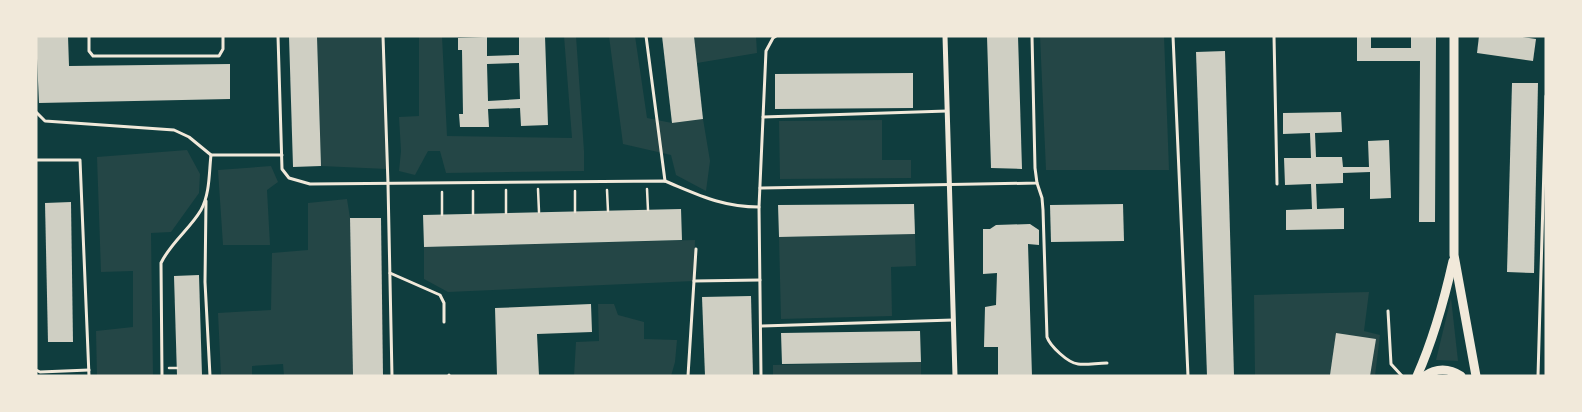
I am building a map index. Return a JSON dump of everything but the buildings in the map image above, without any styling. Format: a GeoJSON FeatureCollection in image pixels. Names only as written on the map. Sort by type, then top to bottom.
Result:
{"type":"FeatureCollection","features":[{"type":"Feature","properties":{"kind":"main road"},"geometry":{"type":"LineString","coordinates":[[1454,36],[1454,255],[1476,376]]}},
{"type":"Feature","properties":{"kind":"main road"},"geometry":{"type":"LineString","coordinates":[[1417,376],[1435,333],[1444,304],[1454,255]]}},
{"type":"Feature","properties":{"kind":"main road"},"geometry":{"type":"LineString","coordinates":[[1424,376],[1432,371],[1442,369],[1455,372],[1461,376]]}},
{"type":"Feature","properties":{"kind":"street"},"geometry":{"type":"LineString","coordinates":[[945,36],[955,376]]}},
{"type":"Feature","properties":{"kind":"lane"},"geometry":{"type":"LineString","coordinates":[[89,36],[89,51],[93,56],[219,56],[223,50],[223,36]]}},
{"type":"Feature","properties":{"kind":"lane"},"geometry":{"type":"LineString","coordinates":[[278,36],[282,169],[289,178],[310,184],[665,181],[718,203],[739,207],[759,207]]}},
{"type":"Feature","properties":{"kind":"lane"},"geometry":{"type":"LineString","coordinates":[[383,36],[392,376]]}},
{"type":"Feature","properties":{"kind":"lane"},"geometry":{"type":"LineString","coordinates":[[646,36],[665,181]]}},
{"type":"Feature","properties":{"kind":"lane"},"geometry":{"type":"LineString","coordinates":[[761,376],[759,207],[766,51],[776,36]]}},
{"type":"Feature","properties":{"kind":"lane"},"geometry":{"type":"LineString","coordinates":[[1032,36],[1035,168],[1044,210],[1047,337],[1049,344],[1073,362],[1107,363]]}},
{"type":"Feature","properties":{"kind":"lane"},"geometry":{"type":"LineString","coordinates":[[1173,36],[1188,376]]}},
{"type":"Feature","properties":{"kind":"lane"},"geometry":{"type":"LineString","coordinates":[[1274,36],[1277,184]]}},
{"type":"Feature","properties":{"kind":"lane"},"geometry":{"type":"LineString","coordinates":[[1538,376],[1546,96]]}},
{"type":"Feature","properties":{"kind":"lane"},"geometry":{"type":"LineString","coordinates":[[763,117],[947,111]]}},
{"type":"Feature","properties":{"kind":"lane"},"geometry":{"type":"LineString","coordinates":[[36,112],[45,121],[174,130],[189,137],[211,155],[282,155]]}},
{"type":"Feature","properties":{"kind":"lane"},"geometry":{"type":"LineString","coordinates":[[210,376],[206,282],[206,198],[211,155]]}},
{"type":"Feature","properties":{"kind":"lane"},"geometry":{"type":"LineString","coordinates":[[36,160],[80,160],[89,376]]}},
{"type":"Feature","properties":{"kind":"lane"},"geometry":{"type":"LineString","coordinates":[[760,188],[1037,183]]}},
{"type":"Feature","properties":{"kind":"lane"},"geometry":{"type":"LineString","coordinates":[[162,376],[161,264],[166,252],[201,210],[206,198]]}},
{"type":"Feature","properties":{"kind":"lane"},"geometry":{"type":"LineString","coordinates":[[688,376],[696,248]]}},
{"type":"Feature","properties":{"kind":"lane"},"geometry":{"type":"LineString","coordinates":[[390,273],[440,295],[444,303],[444,322]]}},
{"type":"Feature","properties":{"kind":"lane"},"geometry":{"type":"LineString","coordinates":[[694,281],[760,280]]}},
{"type":"Feature","properties":{"kind":"lane"},"geometry":{"type":"LineString","coordinates":[[1388,311],[1391,364],[1402,376]]}},
{"type":"Feature","properties":{"kind":"lane"},"geometry":{"type":"LineString","coordinates":[[761,326],[953,320]]}},
{"type":"Feature","properties":{"kind":"lane"},"geometry":{"type":"LineString","coordinates":[[39,372],[89,370]]}},
{"type":"Feature","properties":{"kind":"path"},"geometry":{"type":"LineString","coordinates":[[538,182],[539,212]]}},
{"type":"Feature","properties":{"kind":"path"},"geometry":{"type":"LineString","coordinates":[[574,182],[575,212]]}},
{"type":"Feature","properties":{"kind":"path"},"geometry":{"type":"LineString","coordinates":[[607,182],[608,211]]}},
{"type":"Feature","properties":{"kind":"path"},"geometry":{"type":"LineString","coordinates":[[647,182],[648,210]]}},
{"type":"Feature","properties":{"kind":"path"},"geometry":{"type":"LineString","coordinates":[[442,183],[442,215]]}},
{"type":"Feature","properties":{"kind":"path"},"geometry":{"type":"LineString","coordinates":[[472,183],[473,214]]}},
{"type":"Feature","properties":{"kind":"path"},"geometry":{"type":"LineString","coordinates":[[506,183],[506,213]]}},
{"type":"Feature","properties":{"kind":"shaded area"},"geometry":{"type":"Polygon","coordinates":[[[317,36],[384,36],[387,169],[321,166],[317,36]]]}},
{"type":"Feature","properties":{"kind":"shaded area"},"geometry":{"type":"Polygon","coordinates":[[[419,36],[442,36],[447,136],[572,138],[564,36],[576,36],[584,171],[446,173],[440,151],[428,151],[415,175],[399,171],[401,151],[399,117],[419,116],[419,36]]]}},
{"type":"Feature","properties":{"kind":"shaded area"},"geometry":{"type":"Polygon","coordinates":[[[609,36],[635,36],[647,118],[672,123],[703,119],[710,161],[706,191],[676,175],[671,155],[623,144],[609,36]]]}},
{"type":"Feature","properties":{"kind":"shaded area"},"geometry":{"type":"Polygon","coordinates":[[[694,36],[756,36],[757,53],[697,63],[694,36]]]}},
{"type":"Feature","properties":{"kind":"shaded area"},"geometry":{"type":"Polygon","coordinates":[[[1040,36],[1164,36],[1169,170],[1046,170],[1040,36]]]}},
{"type":"Feature","properties":{"kind":"shaded area"},"geometry":{"type":"Polygon","coordinates":[[[882,120],[882,160],[911,160],[911,178],[780,179],[779,121],[882,120]]]}},
{"type":"Feature","properties":{"kind":"shaded area"},"geometry":{"type":"Polygon","coordinates":[[[187,150],[200,174],[199,193],[171,232],[151,233],[153,376],[97,376],[96,331],[133,327],[133,271],[101,272],[97,157],[187,150]]]}},
{"type":"Feature","properties":{"kind":"shaded area"},"geometry":{"type":"Polygon","coordinates":[[[271,166],[278,182],[267,190],[270,245],[223,245],[218,170],[271,166]]]}},
{"type":"Feature","properties":{"kind":"shaded area"},"geometry":{"type":"Polygon","coordinates":[[[347,199],[350,218],[353,376],[284,376],[283,364],[252,366],[252,376],[221,376],[218,313],[271,310],[272,253],[308,250],[308,203],[347,199]]]}},
{"type":"Feature","properties":{"kind":"shaded area"},"geometry":{"type":"Polygon","coordinates":[[[915,234],[916,266],[891,267],[892,316],[781,319],[779,237],[915,234]]]}},
{"type":"Feature","properties":{"kind":"shaded area"},"geometry":{"type":"Polygon","coordinates":[[[695,240],[694,281],[448,292],[424,279],[424,247],[695,240]]]}},
{"type":"Feature","properties":{"kind":"shaded area"},"geometry":{"type":"Polygon","coordinates":[[[1369,292],[1364,331],[1380,335],[1375,376],[1255,376],[1254,295],[1369,292]]]}},
{"type":"Feature","properties":{"kind":"shaded area"},"geometry":{"type":"Polygon","coordinates":[[[1451,298],[1458,361],[1436,360],[1451,298]]]}},
{"type":"Feature","properties":{"kind":"shaded area"},"geometry":{"type":"Polygon","coordinates":[[[598,304],[614,304],[618,315],[644,322],[644,339],[677,340],[675,362],[671,376],[574,376],[576,342],[599,341],[598,304]]]}},
{"type":"Feature","properties":{"kind":"shaded area"},"geometry":{"type":"Polygon","coordinates":[[[921,362],[921,376],[773,376],[773,365],[921,362]]]}}]}
